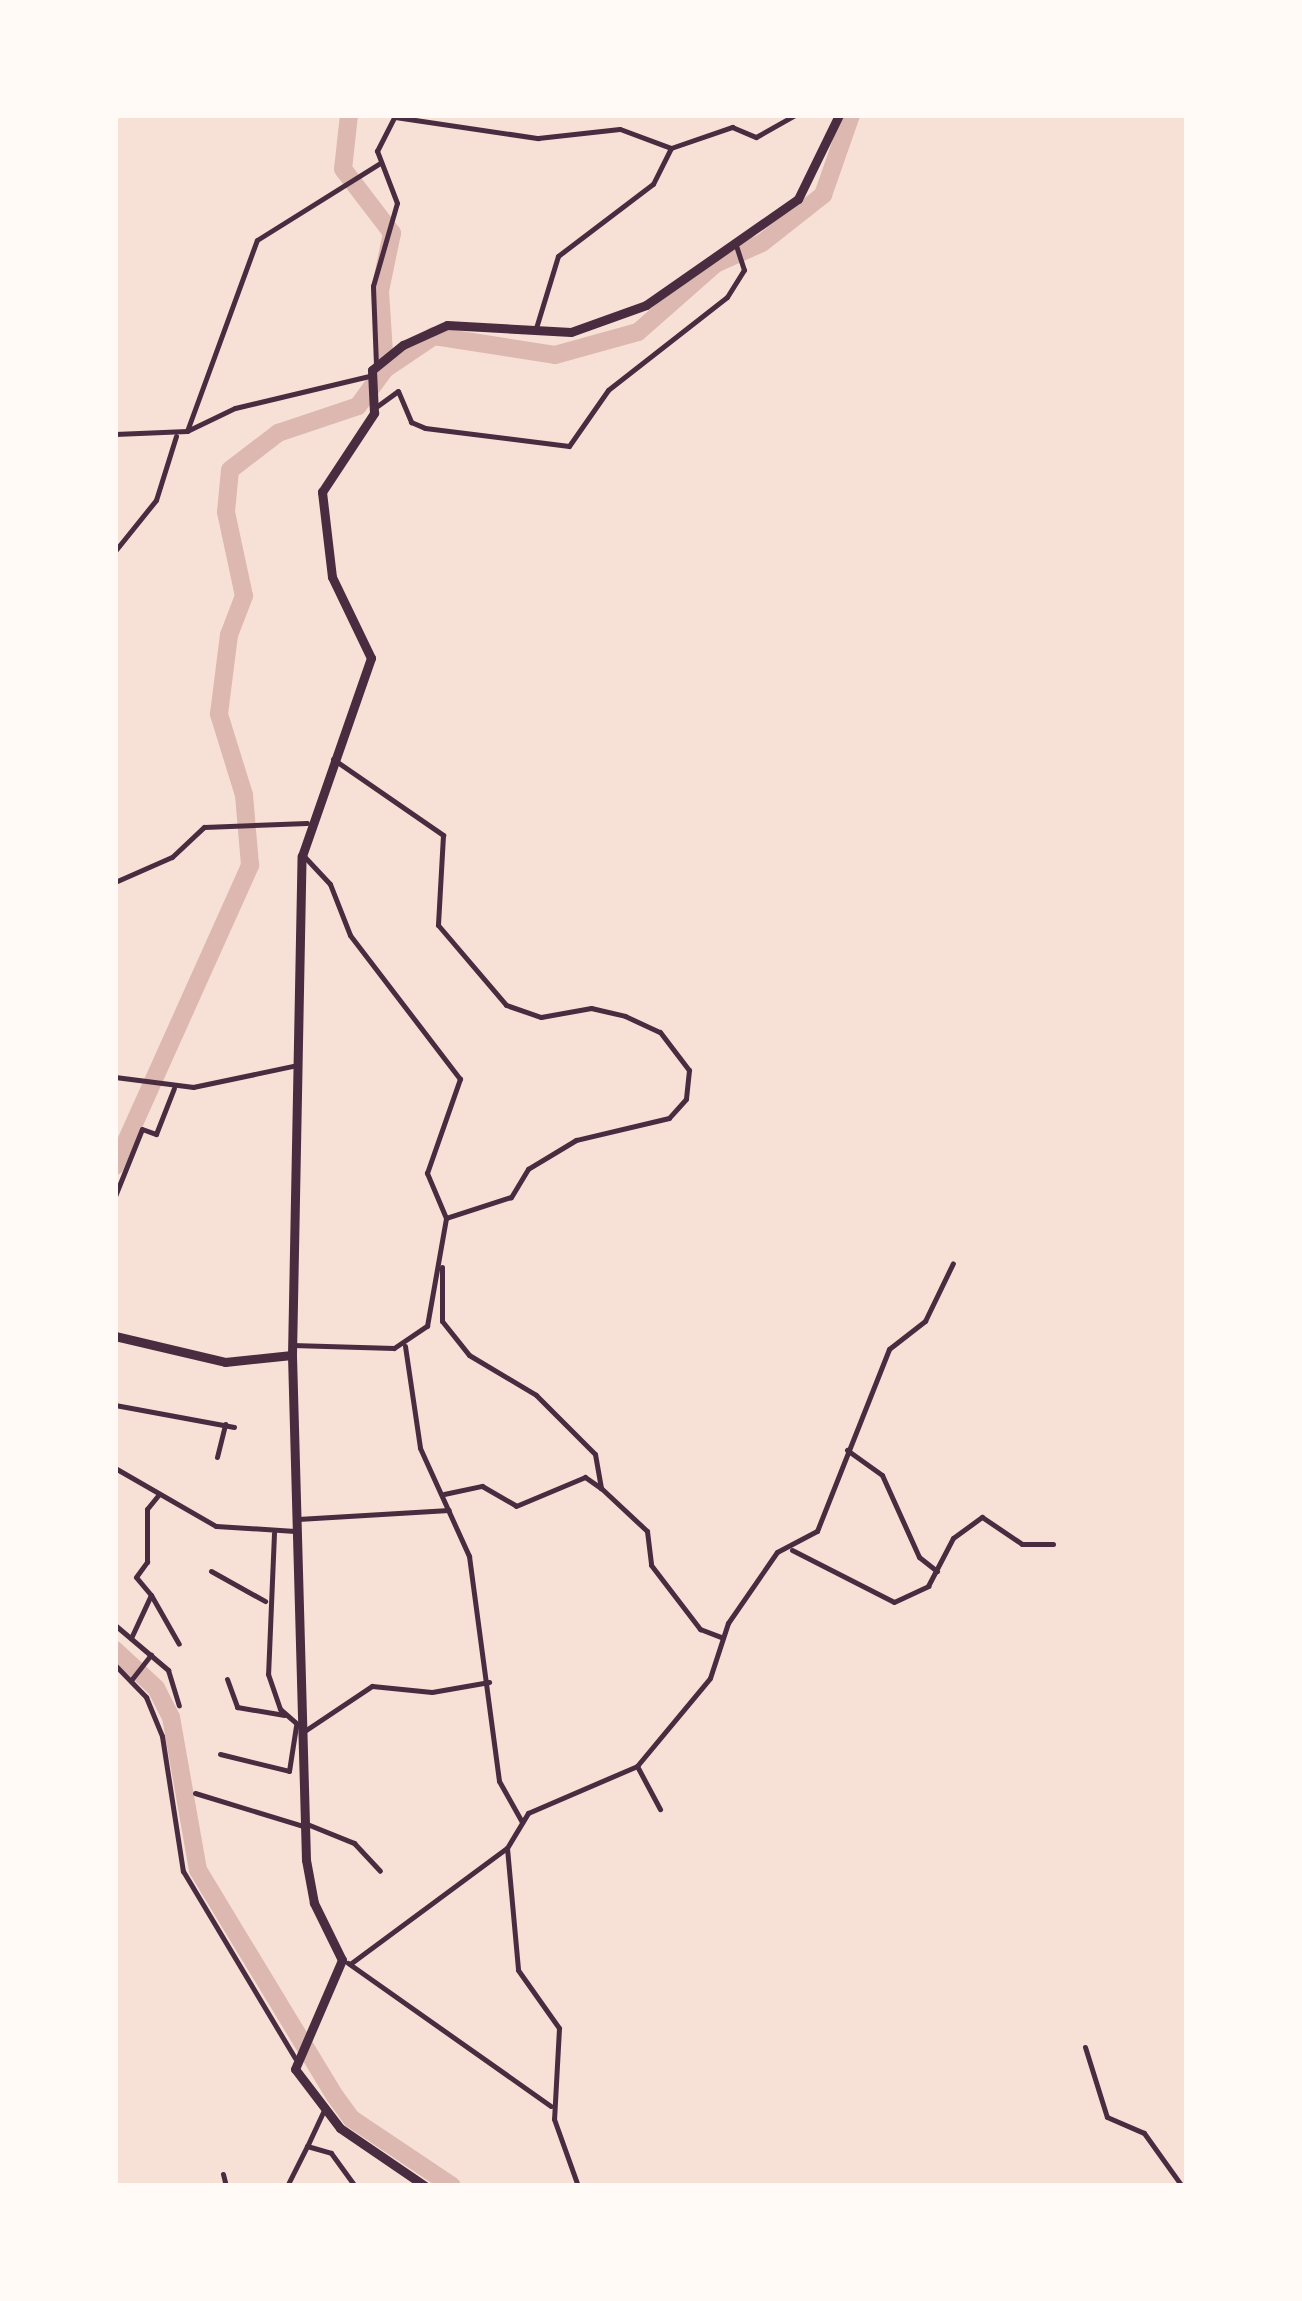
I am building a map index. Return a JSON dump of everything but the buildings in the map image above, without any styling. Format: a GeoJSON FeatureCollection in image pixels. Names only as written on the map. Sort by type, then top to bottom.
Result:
{"type":"FeatureCollection","features":[{"type":"Feature","properties":{"kind":"main road"},"geometry":{"type":"LineString","coordinates":[[425,2186],[324,2110],[296,2055],[346,1962],[307,1882],[292,1350],[302,856],[307,822],[371,658],[332,577],[322,492],[376,404],[369,381],[382,361],[447,325],[534,334],[592,327],[646,304],[810,186],[839,115]]}},
{"type":"Feature","properties":{"kind":"main road"},"geometry":{"type":"LineString","coordinates":[[115,1336],[224,1362],[292,1350]]}},
{"type":"Feature","properties":{"kind":"street"},"geometry":{"type":"LineString","coordinates":[[188,431],[258,240],[380,163],[395,116],[538,138],[620,129],[671,148],[732,127],[756,137],[795,115]]}},
{"type":"Feature","properties":{"kind":"street"},"geometry":{"type":"LineString","coordinates":[[534,334],[558,256],[653,184],[671,148]]}},
{"type":"Feature","properties":{"kind":"street"},"geometry":{"type":"LineString","coordinates":[[380,163],[398,203],[373,286],[382,361]]}},
{"type":"Feature","properties":{"kind":"street"},"geometry":{"type":"LineString","coordinates":[[376,404],[398,391],[410,422],[425,428],[569,446],[608,390],[727,296],[744,270],[734,240]]}},
{"type":"Feature","properties":{"kind":"street"},"geometry":{"type":"LineString","coordinates":[[115,434],[176,436],[235,408],[369,381]]}},
{"type":"Feature","properties":{"kind":"street"},"geometry":{"type":"LineString","coordinates":[[115,551],[156,500],[176,436]]}},
{"type":"Feature","properties":{"kind":"street"},"geometry":{"type":"LineString","coordinates":[[332,758],[443,835],[438,924],[506,1005],[530,1016],[591,1008],[625,1016],[660,1032],[689,1070],[686,1099],[669,1118],[576,1140],[534,1163],[511,1197],[446,1218]]}},
{"type":"Feature","properties":{"kind":"street"},"geometry":{"type":"LineString","coordinates":[[115,882],[172,856],[204,827],[307,822]]}},
{"type":"Feature","properties":{"kind":"street"},"geometry":{"type":"LineString","coordinates":[[292,1350],[404,1345],[427,1326],[446,1218],[427,1173],[460,1079],[302,856]]}},
{"type":"Feature","properties":{"kind":"street"},"geometry":{"type":"LineString","coordinates":[[115,1077],[174,1088],[297,1065]]}},
{"type":"Feature","properties":{"kind":"street"},"geometry":{"type":"LineString","coordinates":[[115,1196],[142,1129],[156,1134],[174,1088]]}},
{"type":"Feature","properties":{"kind":"street"},"geometry":{"type":"LineString","coordinates":[[441,1262],[442,1321],[470,1355],[536,1395],[595,1454],[601,1488]]}},
{"type":"Feature","properties":{"kind":"street"},"geometry":{"type":"LineString","coordinates":[[553,2109],[346,1962],[507,1848],[522,1822],[637,1766],[710,1678],[721,1637],[777,1552],[792,1549],[817,1530],[891,1345],[924,1321],[953,1263]]}},
{"type":"Feature","properties":{"kind":"street"},"geometry":{"type":"LineString","coordinates":[[404,1345],[420,1448],[469,1556],[490,1682],[499,1780],[522,1822]]}},
{"type":"Feature","properties":{"kind":"street"},"geometry":{"type":"LineString","coordinates":[[115,1405],[234,1426]]}},
{"type":"Feature","properties":{"kind":"street"},"geometry":{"type":"LineString","coordinates":[[217,1458],[225,1424]]}},
{"type":"Feature","properties":{"kind":"street"},"geometry":{"type":"LineString","coordinates":[[848,1450],[882,1475],[919,1556],[938,1572]]}},
{"type":"Feature","properties":{"kind":"street"},"geometry":{"type":"LineString","coordinates":[[115,1468],[216,1526],[274,1533],[298,1525],[449,1510]]}},
{"type":"Feature","properties":{"kind":"street"},"geometry":{"type":"LineString","coordinates":[[444,1494],[482,1486],[516,1506],[585,1477],[647,1531],[648,1560],[696,1623],[721,1637]]}},
{"type":"Feature","properties":{"kind":"street"},"geometry":{"type":"LineString","coordinates":[[160,1494],[147,1510],[147,1562],[136,1577],[179,1644]]}},
{"type":"Feature","properties":{"kind":"street"},"geometry":{"type":"LineString","coordinates":[[792,1549],[888,1602],[928,1586],[953,1538],[982,1518],[1022,1544],[1052,1544]]}},
{"type":"Feature","properties":{"kind":"street"},"geometry":{"type":"LineString","coordinates":[[274,1533],[266,1601],[268,1674],[284,1715]]}},
{"type":"Feature","properties":{"kind":"street"},"geometry":{"type":"LineString","coordinates":[[211,1571],[266,1601]]}},
{"type":"Feature","properties":{"kind":"street"},"geometry":{"type":"LineString","coordinates":[[131,1638],[151,1595]]}},
{"type":"Feature","properties":{"kind":"street"},"geometry":{"type":"LineString","coordinates":[[115,1625],[168,1670],[179,1705]]}},
{"type":"Feature","properties":{"kind":"street"},"geometry":{"type":"LineString","coordinates":[[133,1678],[149,1657]]}},
{"type":"Feature","properties":{"kind":"street"},"geometry":{"type":"LineString","coordinates":[[115,1665],[133,1678],[162,1736],[183,1871],[296,2055]]}},
{"type":"Feature","properties":{"kind":"street"},"geometry":{"type":"LineString","coordinates":[[227,1679],[237,1707],[284,1715],[301,1728]]}},
{"type":"Feature","properties":{"kind":"street"},"geometry":{"type":"LineString","coordinates":[[220,1754],[289,1772],[301,1728],[372,1686],[432,1692],[490,1682]]}},
{"type":"Feature","properties":{"kind":"street"},"geometry":{"type":"LineString","coordinates":[[637,1766],[660,1809]]}},
{"type":"Feature","properties":{"kind":"street"},"geometry":{"type":"LineString","coordinates":[[195,1794],[354,1844],[380,1872]]}},
{"type":"Feature","properties":{"kind":"street"},"geometry":{"type":"LineString","coordinates":[[507,1848],[518,1970],[558,2028],[553,2109],[563,2163],[578,2186]]}},
{"type":"Feature","properties":{"kind":"street"},"geometry":{"type":"LineString","coordinates":[[1085,2047],[1107,2117],[1144,2133],[1182,2186]]}},
{"type":"Feature","properties":{"kind":"street"},"geometry":{"type":"LineString","coordinates":[[287,2186],[324,2110]]}},
{"type":"Feature","properties":{"kind":"street"},"geometry":{"type":"LineString","coordinates":[[308,2146],[331,2152],[355,2186]]}},
{"type":"Feature","properties":{"kind":"street"},"geometry":{"type":"LineString","coordinates":[[223,2174],[226,2186]]}},
{"type":"Feature","properties":{"kind":"waterway"},"geometry":{"type":"LineString","coordinates":[[349,115],[343,169],[392,233],[380,291],[385,369]]}},
{"type":"Feature","properties":{"kind":"waterway"},"geometry":{"type":"LineString","coordinates":[[115,1166],[250,865],[244,795],[219,714],[229,635],[244,596],[226,512],[230,470],[278,433],[358,406],[385,369],[434,336],[555,355],[638,332],[715,264],[762,243],[823,195],[851,115]]}},
{"type":"Feature","properties":{"kind":"waterway"},"geometry":{"type":"LineString","coordinates":[[115,1650],[156,1688],[171,1717],[198,1870],[335,2096],[352,2119],[452,2186]]}}]}
